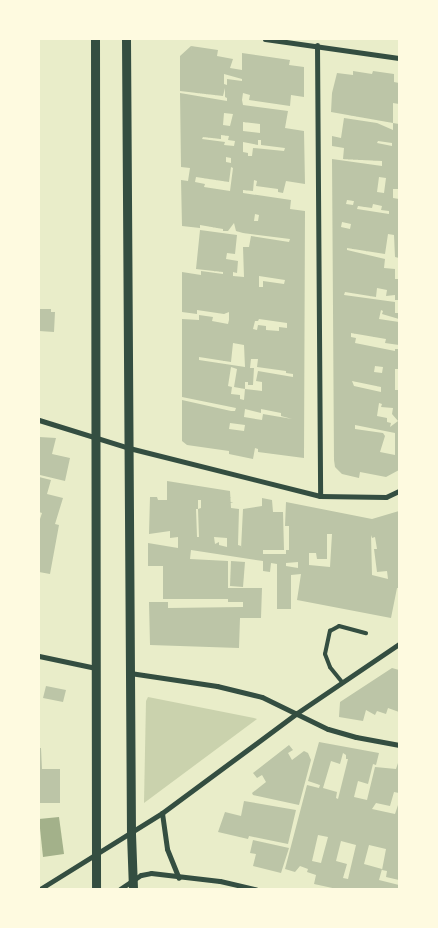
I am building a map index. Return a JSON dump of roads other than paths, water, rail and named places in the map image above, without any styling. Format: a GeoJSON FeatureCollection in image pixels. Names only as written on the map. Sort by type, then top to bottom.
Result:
{"type":"FeatureCollection","features":[{"type":"Feature","properties":{"kind":"street"},"geometry":{"type":"LineString","coordinates":[[94,39],[96,889]]}},
{"type":"Feature","properties":{"kind":"street"},"geometry":{"type":"LineString","coordinates":[[126,39],[131,834],[133,885]]}},
{"type":"Feature","properties":{"kind":"street"},"geometry":{"type":"LineString","coordinates":[[266,39],[399,58]]}},
{"type":"Feature","properties":{"kind":"street"},"geometry":{"type":"LineString","coordinates":[[317,46],[320,496]]}},
{"type":"Feature","properties":{"kind":"street"},"geometry":{"type":"LineString","coordinates":[[39,420],[96,436],[129,448],[320,496],[386,497],[399,491]]}},
{"type":"Feature","properties":{"kind":"street"},"geometry":{"type":"LineString","coordinates":[[40,889],[162,813],[297,713],[399,644]]}},
{"type":"Feature","properties":{"kind":"street"},"geometry":{"type":"LineString","coordinates":[[39,656],[96,668]]}},
{"type":"Feature","properties":{"kind":"street"},"geometry":{"type":"LineString","coordinates":[[130,672],[217,686],[262,697],[328,729],[356,737],[399,745]]}},
{"type":"Feature","properties":{"kind":"street"},"geometry":{"type":"LineString","coordinates":[[162,813],[167,850],[179,878]]}},
{"type":"Feature","properties":{"kind":"street"},"geometry":{"type":"LineString","coordinates":[[120,889],[133,885],[141,875],[151,873],[179,878],[220,881],[256,889]]}},
{"type":"Feature","properties":{"kind":"lane"},"geometry":{"type":"LineString","coordinates":[[342,682],[330,667],[325,654],[330,631],[339,626],[366,633]]}}]}
